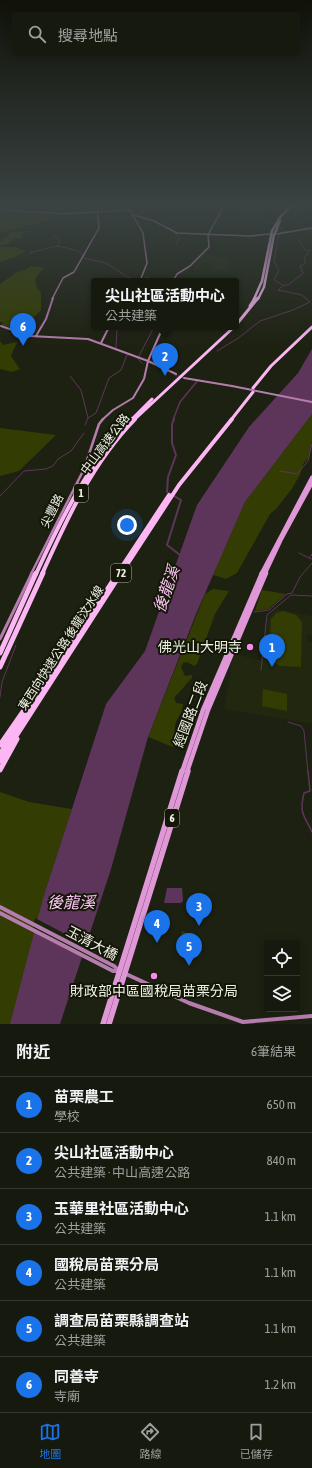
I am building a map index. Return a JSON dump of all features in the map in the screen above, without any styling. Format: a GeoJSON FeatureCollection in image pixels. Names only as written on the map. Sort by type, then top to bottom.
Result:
{"type":"FeatureCollection","features":[{"type":"Feature","properties":{"kind":"highway","name":"中山高速公路"},"geometry":{"type":"LineString","coordinates":[[239,321],[252,308],[264,287],[271,253]]}},
{"type":"Feature","properties":{"kind":"highway","name":"東西向快速公路 後龍汶水線"},"geometry":{"type":"LineString","coordinates":[[0,754],[161,506],[253,390],[273,367],[312,329]]}},
{"type":"Feature","properties":{"kind":"highway","name":"中山高速公路"},"geometry":{"type":"LineString","coordinates":[[0,667],[54,547],[79,496],[96,469],[132,423],[228,330]]}},
{"type":"Feature","properties":{"kind":"highway","name":"中山高速公路"},"geometry":{"type":"LineString","coordinates":[[212,346],[230,330]]}},
{"type":"Feature","properties":{"kind":"highway","name":"中山高速公路"},"geometry":{"type":"LineString","coordinates":[[0,653],[60,523],[101,456],[129,422],[208,350]]}},
{"type":"Feature","properties":{"kind":"highway","name":"東西向快速公路 後龍汶水線"},"geometry":{"type":"LineString","coordinates":[[0,761],[172,496],[253,390]]}},
{"type":"Feature","properties":{"kind":"highway"},"geometry":{"type":"LineString","coordinates":[[0,745],[35,695],[44,686]]}},
{"type":"Feature","properties":{"kind":"highway"},"geometry":{"type":"LineString","coordinates":[[0,770],[22,726]]}},
{"type":"Feature","properties":{"kind":"main road","name":"經國路二段"},"geometry":{"type":"LineString","coordinates":[[117,970],[203,710],[267,561],[312,477]]}},
{"type":"Feature","properties":{"kind":"main road","name":"經國路二段"},"geometry":{"type":"LineString","coordinates":[[117,970],[180,794],[208,710],[260,585],[281,540],[312,483]]}},
{"type":"Feature","properties":{"kind":"main road","name":"6"},"geometry":{"type":"LineString","coordinates":[[103,1024],[117,970]]}},
{"type":"Feature","properties":{"kind":"main road","name":"6"},"geometry":{"type":"LineString","coordinates":[[109,1024],[117,970]]}},
{"type":"Feature","properties":{"kind":"street"},"geometry":{"type":"LineString","coordinates":[[36,336],[46,319],[50,304],[63,278],[74,272],[85,253]]}},
{"type":"Feature","properties":{"kind":"street"},"geometry":{"type":"LineString","coordinates":[[141,278],[147,263],[146,253]]}},
{"type":"Feature","properties":{"kind":"street"},"geometry":{"type":"LineString","coordinates":[[175,278],[177,274],[188,268],[203,253]]}},
{"type":"Feature","properties":{"kind":"street"},"geometry":{"type":"LineString","coordinates":[[1,326],[26,336],[82,337],[148,361],[176,375]]}},
{"type":"Feature","properties":{"kind":"street"},"geometry":{"type":"LineString","coordinates":[[101,343],[108,330]]}},
{"type":"Feature","properties":{"kind":"street","name":"尖豐路"},"geometry":{"type":"LineString","coordinates":[[0,639],[50,535],[84,469],[99,424],[105,416],[133,398],[144,379],[148,361],[162,330]]}},
{"type":"Feature","properties":{"kind":"street"},"geometry":{"type":"LineString","coordinates":[[184,378],[312,401]]}},
{"type":"Feature","properties":{"kind":"street","name":"玉清大橋"},"geometry":{"type":"LineString","coordinates":[[0,908],[117,970]]}},
{"type":"Feature","properties":{"kind":"street","name":"玉清大橋"},"geometry":{"type":"LineString","coordinates":[[0,913],[117,970]]}},
{"type":"Feature","properties":{"kind":"street"},"geometry":{"type":"LineString","coordinates":[[117,970],[189,1003],[243,1022],[312,1016]]}},
{"type":"Feature","properties":{"kind":"shaded area"},"geometry":{"type":"Polygon","coordinates":[[[204,253],[231,261],[226,269],[221,271],[213,269],[212,265],[205,263],[196,270],[193,266],[204,253]]]}},
{"type":"Feature","properties":{"kind":"shaded area"},"geometry":{"type":"Polygon","coordinates":[[[276,609],[312,616],[312,635],[307,635],[307,641],[312,642],[312,724],[224,709],[231,672],[231,664],[235,654],[263,661],[268,618],[276,609]]]}},
{"type":"Feature","properties":{"kind":"green space"},"geometry":{"type":"Polygon","coordinates":[[[0,253],[23,253],[15,257],[0,262],[0,253]]]}},
{"type":"Feature","properties":{"kind":"green space"},"geometry":{"type":"Polygon","coordinates":[[[31,266],[45,268],[38,274],[35,283],[41,293],[41,310],[34,317],[24,320],[18,329],[2,325],[3,322],[0,322],[0,284],[17,272],[26,270],[31,266]]]}},
{"type":"Feature","properties":{"kind":"green space"},"geometry":{"type":"Polygon","coordinates":[[[0,341],[3,345],[17,342],[11,356],[20,369],[12,372],[0,369],[0,341]]]}},
{"type":"Feature","properties":{"kind":"green space"},"geometry":{"type":"Polygon","coordinates":[[[312,414],[312,441],[309,457],[303,464],[300,475],[291,490],[276,509],[270,514],[237,573],[226,579],[213,575],[245,502],[312,414]]]}},
{"type":"Feature","properties":{"kind":"green space"},"geometry":{"type":"Polygon","coordinates":[[[0,428],[56,435],[19,471],[0,476],[0,428]]]}},
{"type":"Feature","properties":{"kind":"green space"},"geometry":{"type":"Polygon","coordinates":[[[213,589],[229,591],[215,614],[197,664],[194,666],[187,662],[183,663],[181,667],[185,676],[192,675],[192,678],[174,698],[176,703],[183,704],[182,710],[175,725],[175,739],[173,747],[148,737],[205,594],[213,589]]]}},
{"type":"Feature","properties":{"kind":"green space"},"geometry":{"type":"Polygon","coordinates":[[[262,590],[286,594],[268,609],[255,611],[262,590]]]}},
{"type":"Feature","properties":{"kind":"green space"},"geometry":{"type":"Polygon","coordinates":[[[284,611],[296,615],[302,622],[301,667],[280,666],[273,662],[269,655],[271,619],[276,613],[284,611]]]}},
{"type":"Feature","properties":{"kind":"green space"},"geometry":{"type":"Polygon","coordinates":[[[263,689],[287,694],[287,711],[262,706],[263,689]]]}},
{"type":"Feature","properties":{"kind":"green space"},"geometry":{"type":"Polygon","coordinates":[[[0,792],[29,802],[72,809],[44,895],[30,1024],[0,1024],[0,792]]]}},
{"type":"Feature","properties":{"kind":"green space"},"geometry":{"type":"Polygon","coordinates":[[[182,931],[197,937],[195,948],[180,941],[182,931]]]}},
{"type":"Feature","properties":{"kind":"water","name":"後龍溪"},"geometry":{"type":"Polygon","coordinates":[[[312,349],[312,414],[245,502],[196,614],[148,737],[111,869],[60,1024],[10,1024],[44,895],[106,704],[145,651],[197,505],[249,427],[298,373],[312,349]]]}},
{"type":"Feature","properties":{"kind":"water"},"geometry":{"type":"Polygon","coordinates":[[[167,888],[182,888],[183,901],[181,903],[164,903],[167,888]]]}},
{"type":"Feature","properties":{"kind":"pier"},"geometry":{"type":"Polygon","coordinates":[[[35,918],[88,946],[84,958],[32,931],[35,918]]]}},
{"type":"Feature","properties":{"kind":"waterway"},"geometry":{"type":"LineString","coordinates":[[80,253],[84,255],[83,258],[106,263],[129,278]]}},
{"type":"Feature","properties":{"kind":"waterway"},"geometry":{"type":"LineString","coordinates":[[276,253],[274,261],[279,270],[274,280],[283,285]]}},
{"type":"Feature","properties":{"kind":"waterway"},"geometry":{"type":"LineString","coordinates":[[217,351],[237,339],[260,321],[293,310],[310,302],[302,295],[278,290],[284,285],[288,285],[303,273],[300,266],[306,263],[304,258],[308,253]]}},
{"type":"Feature","properties":{"kind":"waterway"},"geometry":{"type":"LineString","coordinates":[[116,348],[117,330]]}},
{"type":"Feature","properties":{"kind":"waterway"},"geometry":{"type":"LineString","coordinates":[[139,356],[152,330]]}},
{"type":"Feature","properties":{"kind":"waterway"},"geometry":{"type":"LineString","coordinates":[[88,418],[96,413],[109,378],[121,370],[127,355]]}},
{"type":"Feature","properties":{"kind":"waterway"},"geometry":{"type":"LineString","coordinates":[[138,359],[142,363]]}},
{"type":"Feature","properties":{"kind":"waterway"},"geometry":{"type":"LineString","coordinates":[[70,376],[81,390],[88,418]]}},
{"type":"Feature","properties":{"kind":"waterway"},"geometry":{"type":"LineString","coordinates":[[173,420],[180,402],[198,380]]}},
{"type":"Feature","properties":{"kind":"waterway"},"geometry":{"type":"LineString","coordinates":[[85,425],[88,418]]}},
{"type":"Feature","properties":{"kind":"waterway"},"geometry":{"type":"LineString","coordinates":[[174,419],[172,424],[172,443],[176,455],[168,477],[167,492],[181,500],[167,545],[180,555]]}},
{"type":"Feature","properties":{"kind":"waterway"},"geometry":{"type":"LineString","coordinates":[[0,496],[24,471],[46,469],[53,466],[58,459],[71,451],[84,433]]}},
{"type":"Feature","properties":{"kind":"waterway"},"geometry":{"type":"LineString","coordinates":[[280,471],[297,474],[308,461],[312,444]]}},
{"type":"Feature","properties":{"kind":"waterway"},"geometry":{"type":"LineString","coordinates":[[299,553],[309,558]]}},
{"type":"Feature","properties":{"kind":"waterway"},"geometry":{"type":"LineString","coordinates":[[309,558],[312,554]]}},
{"type":"Feature","properties":{"kind":"waterway"},"geometry":{"type":"LineString","coordinates":[[254,612],[269,610],[287,594],[292,593],[300,577],[312,563]]}},
{"type":"Feature","properties":{"kind":"waterway"},"geometry":{"type":"LineString","coordinates":[[261,670],[267,615],[291,595],[312,596]]}},
{"type":"Feature","properties":{"kind":"waterway"},"geometry":{"type":"LineString","coordinates":[[0,697],[2,682],[16,645]]}},
{"type":"Feature","properties":{"kind":"waterway"},"geometry":{"type":"LineString","coordinates":[[288,722],[301,726],[304,731],[308,772]]}},
{"type":"Feature","properties":{"kind":"waterway"},"geometry":{"type":"LineString","coordinates":[[308,771],[310,791],[304,793],[302,810],[312,832]]}},
{"type":"Feature","properties":{"kind":"tunnel"},"geometry":{"type":"LineString","coordinates":[[175,375],[184,378]]}},
{"type":"Feature","properties":{"kind":"place","name":"同善寺"},"geometry":{"type":"Point","coordinates":[23,346]}},
{"type":"Feature","properties":{"kind":"place","name":"尖山社區活動中心"},"geometry":{"type":"Point","coordinates":[165,376]}},
{"type":"Feature","properties":{"kind":"place","name":"佛光山大明寺"},"geometry":{"type":"Point","coordinates":[250,647]}},
{"type":"Feature","properties":{"kind":"place","name":"苗栗農工"},"geometry":{"type":"Point","coordinates":[272,667]}},
{"type":"Feature","properties":{"kind":"place","name":"玉華里社區活動中心"},"geometry":{"type":"Point","coordinates":[199,926]}},
{"type":"Feature","properties":{"kind":"place","name":"國稅局苗栗分局"},"geometry":{"type":"Point","coordinates":[157,943]}},
{"type":"Feature","properties":{"kind":"place","name":"調查局苗栗縣調查站"},"geometry":{"type":"Point","coordinates":[189,966]}},
{"type":"Feature","properties":{"kind":"place","name":"財政部中區國稅局苗栗分局"},"geometry":{"type":"Point","coordinates":[154,976]}}]}
